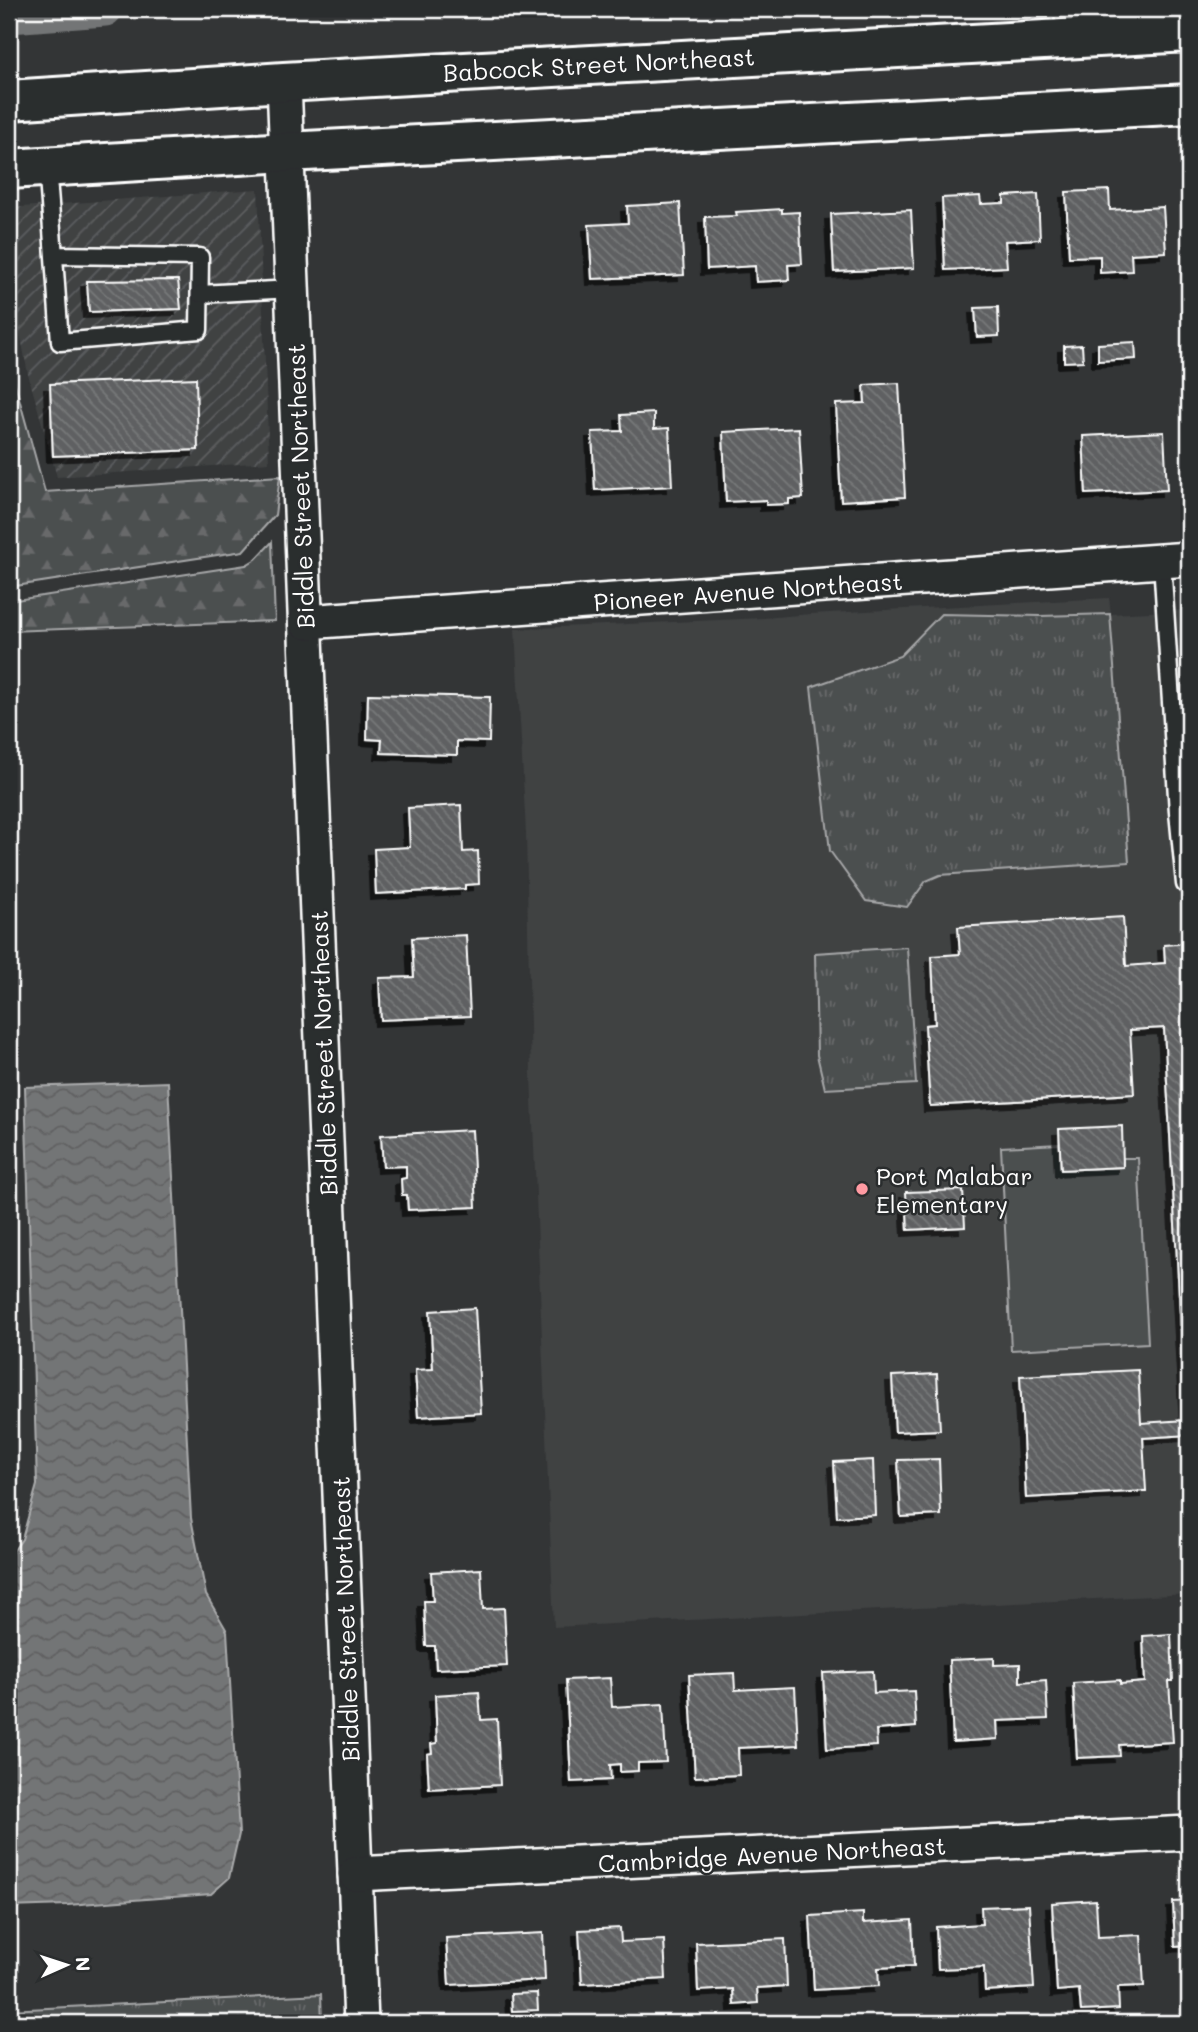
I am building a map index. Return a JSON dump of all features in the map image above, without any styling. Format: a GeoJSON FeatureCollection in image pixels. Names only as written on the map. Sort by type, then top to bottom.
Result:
{"type":"FeatureCollection","features":[{"type":"Feature","properties":{"kind":"main road","name":"Babcock Street Northeast"},"geometry":{"type":"LineString","coordinates":[[9,100],[284,82],[1189,32]]}},
{"type":"Feature","properties":{"kind":"main road"},"geometry":{"type":"LineString","coordinates":[[9,169],[1189,104]]}},
{"type":"Feature","properties":{"kind":"street","name":"Biddle Street Northeast"},"geometry":{"type":"LineString","coordinates":[[284,82],[361,2023]]}},
{"type":"Feature","properties":{"kind":"street","name":"Pioneer Avenue Northeast"},"geometry":{"type":"LineString","coordinates":[[306,622],[1176,560]]}},
{"type":"Feature","properties":{"kind":"street","name":"Cambridge Avenue Northeast"},"geometry":{"type":"LineString","coordinates":[[355,1874],[1189,1833]]}},
{"type":"Feature","properties":{"kind":"lane"},"geometry":{"type":"LineString","coordinates":[[47,167],[60,342],[199,330],[200,257],[54,255]]}},
{"type":"Feature","properties":{"kind":"lane"},"geometry":{"type":"LineString","coordinates":[[200,294],[293,289]]}},
{"type":"Feature","properties":{"kind":"lane"},"geometry":{"type":"LineString","coordinates":[[1176,560],[1178,812],[1185,884],[1189,887]]}},
{"type":"Feature","properties":{"kind":"shaded area"},"geometry":{"type":"Polygon","coordinates":[[[258,189],[269,462],[57,477],[28,374],[9,276],[9,208],[258,189]]]}},
{"type":"Feature","properties":{"kind":"shaded area","name":"Port Malabar Elementary"},"geometry":{"type":"Polygon","coordinates":[[[1109,598],[1111,614],[1189,610],[1189,1594],[554,1627],[531,1075],[526,833],[515,629],[1109,598]]]}},
{"type":"Feature","properties":{"kind":"green space"},"geometry":{"type":"Polygon","coordinates":[[[9,362],[45,492],[280,476],[275,515],[243,551],[9,587],[9,362]]]}},
{"type":"Feature","properties":{"kind":"green space"},"geometry":{"type":"Polygon","coordinates":[[[272,542],[275,621],[9,631],[9,601],[246,565],[256,559],[272,542]]]}},
{"type":"Feature","properties":{"kind":"green space"},"geometry":{"type":"Polygon","coordinates":[[[941,614],[1110,614],[1129,862],[940,875],[926,881],[907,907],[866,901],[830,851],[811,687],[900,656],[941,614]]]}},
{"type":"Feature","properties":{"kind":"green space"},"geometry":{"type":"Polygon","coordinates":[[[907,947],[916,1084],[825,1089],[817,1055],[815,953],[907,947]]]}},
{"type":"Feature","properties":{"kind":"green space"},"geometry":{"type":"Polygon","coordinates":[[[1059,1144],[1061,1170],[1123,1167],[1123,1158],[1138,1158],[1148,1343],[1011,1350],[1001,1147],[1059,1144]]]}},
{"type":"Feature","properties":{"kind":"green space"},"geometry":{"type":"Polygon","coordinates":[[[321,1994],[322,2023],[9,2023],[9,2010],[321,1994]]]}},
{"type":"Feature","properties":{"kind":"water"},"geometry":{"type":"Polygon","coordinates":[[[168,1082],[191,1518],[206,1595],[227,1631],[239,1834],[229,1878],[211,1894],[9,1907],[9,1557],[22,1539],[37,1485],[25,1087],[168,1082]]]}},
{"type":"Feature","properties":{"kind":"building"},"geometry":{"type":"Polygon","coordinates":[[[1109,190],[1110,210],[1163,207],[1166,252],[1131,254],[1132,271],[1100,273],[1100,256],[1069,257],[1066,192],[1109,190]]]}},
{"type":"Feature","properties":{"kind":"building"},"geometry":{"type":"Polygon","coordinates":[[[1038,194],[1040,239],[1005,241],[1007,267],[945,270],[942,198],[980,196],[981,204],[1004,203],[1004,196],[1038,194]]]}},
{"type":"Feature","properties":{"kind":"building"},"geometry":{"type":"Polygon","coordinates":[[[680,203],[684,275],[592,279],[589,225],[628,223],[627,206],[680,203]]]}},
{"type":"Feature","properties":{"kind":"building"},"geometry":{"type":"Polygon","coordinates":[[[782,209],[782,213],[799,212],[802,264],[788,265],[789,280],[756,282],[755,266],[707,269],[705,217],[737,216],[736,212],[782,209]]]}},
{"type":"Feature","properties":{"kind":"building"},"geometry":{"type":"Polygon","coordinates":[[[911,210],[914,268],[834,272],[831,214],[911,210]]]}},
{"type":"Feature","properties":{"kind":"building"},"geometry":{"type":"Polygon","coordinates":[[[178,280],[181,309],[89,312],[87,281],[178,280]]]}},
{"type":"Feature","properties":{"kind":"building"},"geometry":{"type":"Polygon","coordinates":[[[998,307],[999,336],[977,337],[975,308],[998,307]]]}},
{"type":"Feature","properties":{"kind":"building"},"geometry":{"type":"Polygon","coordinates":[[[1135,342],[1136,359],[1098,361],[1098,344],[1135,342]]]}},
{"type":"Feature","properties":{"kind":"building"},"geometry":{"type":"Polygon","coordinates":[[[1082,345],[1083,361],[1064,362],[1064,346],[1082,345]]]}},
{"type":"Feature","properties":{"kind":"building"},"geometry":{"type":"Polygon","coordinates":[[[196,378],[198,450],[53,456],[50,384],[196,378]]]}},
{"type":"Feature","properties":{"kind":"building"},"geometry":{"type":"Polygon","coordinates":[[[899,383],[905,497],[841,501],[836,404],[865,403],[864,385],[899,383]]]}},
{"type":"Feature","properties":{"kind":"building"},"geometry":{"type":"Polygon","coordinates":[[[654,413],[654,429],[669,428],[672,486],[595,490],[592,432],[622,431],[621,415],[654,413]]]}},
{"type":"Feature","properties":{"kind":"building"},"geometry":{"type":"Polygon","coordinates":[[[799,428],[803,498],[789,499],[789,504],[766,505],[766,500],[726,502],[723,432],[799,428]]]}},
{"type":"Feature","properties":{"kind":"building"},"geometry":{"type":"Polygon","coordinates":[[[1164,432],[1167,490],[1086,494],[1083,436],[1164,432]]]}},
{"type":"Feature","properties":{"kind":"building"},"geometry":{"type":"Polygon","coordinates":[[[368,694],[490,697],[489,742],[457,741],[457,755],[381,753],[382,740],[367,739],[368,694]]]}},
{"type":"Feature","properties":{"kind":"building"},"geometry":{"type":"Polygon","coordinates":[[[461,805],[463,852],[478,851],[479,884],[465,885],[465,889],[376,894],[374,849],[410,847],[408,808],[461,805]]]}},
{"type":"Feature","properties":{"kind":"building"},"geometry":{"type":"Polygon","coordinates":[[[1123,917],[1126,966],[1165,963],[1164,945],[1189,943],[1189,1460],[1188,1435],[1143,1438],[1146,1491],[1026,1498],[1020,1376],[1138,1370],[1141,1423],[1186,1420],[1164,1028],[1130,1030],[1134,1094],[930,1106],[925,1025],[935,1024],[932,956],[960,954],[958,927],[1123,917]]]}},
{"type":"Feature","properties":{"kind":"building"},"geometry":{"type":"Polygon","coordinates":[[[466,935],[470,1016],[381,1020],[379,978],[414,977],[412,938],[466,935]]]}},
{"type":"Feature","properties":{"kind":"building"},"geometry":{"type":"Polygon","coordinates":[[[1122,1126],[1123,1167],[1061,1170],[1059,1129],[1122,1126]]]}},
{"type":"Feature","properties":{"kind":"building"},"geometry":{"type":"Polygon","coordinates":[[[472,1130],[476,1207],[408,1210],[407,1195],[402,1195],[401,1179],[406,1178],[406,1166],[383,1167],[381,1135],[472,1130]]]}},
{"type":"Feature","properties":{"kind":"building"},"geometry":{"type":"Polygon","coordinates":[[[963,1190],[965,1227],[908,1230],[906,1192],[963,1190]]]}},
{"type":"Feature","properties":{"kind":"building"},"geometry":{"type":"Polygon","coordinates":[[[475,1308],[481,1413],[418,1417],[415,1370],[433,1369],[430,1311],[475,1308]]]}},
{"type":"Feature","properties":{"kind":"building"},"geometry":{"type":"Polygon","coordinates":[[[937,1374],[940,1430],[895,1432],[892,1376],[937,1374]]]}},
{"type":"Feature","properties":{"kind":"building"},"geometry":{"type":"Polygon","coordinates":[[[939,1459],[941,1515],[901,1517],[898,1460],[939,1459]]]}},
{"type":"Feature","properties":{"kind":"building"},"geometry":{"type":"Polygon","coordinates":[[[873,1460],[875,1515],[837,1517],[834,1462],[873,1460]]]}},
{"type":"Feature","properties":{"kind":"building"},"geometry":{"type":"Polygon","coordinates":[[[481,1569],[483,1609],[504,1608],[507,1666],[436,1669],[435,1646],[426,1646],[424,1601],[433,1601],[431,1572],[481,1569]]]}},
{"type":"Feature","properties":{"kind":"building"},"geometry":{"type":"Polygon","coordinates":[[[1171,1634],[1173,1681],[1169,1681],[1173,1742],[1119,1745],[1120,1756],[1077,1758],[1073,1683],[1120,1680],[1120,1684],[1145,1682],[1143,1636],[1171,1634]]]}},
{"type":"Feature","properties":{"kind":"building"},"geometry":{"type":"Polygon","coordinates":[[[994,1658],[994,1665],[1020,1664],[1020,1682],[1046,1680],[1048,1719],[997,1721],[998,1739],[953,1742],[949,1660],[994,1658]]]}},
{"type":"Feature","properties":{"kind":"building"},"geometry":{"type":"Polygon","coordinates":[[[873,1671],[874,1693],[914,1691],[916,1727],[876,1730],[877,1746],[827,1749],[823,1673],[873,1671]]]}},
{"type":"Feature","properties":{"kind":"building"},"geometry":{"type":"Polygon","coordinates":[[[734,1673],[735,1690],[795,1687],[798,1745],[738,1748],[739,1775],[695,1777],[689,1675],[734,1673]]]}},
{"type":"Feature","properties":{"kind":"building"},"geometry":{"type":"Polygon","coordinates":[[[610,1678],[612,1707],[663,1704],[666,1762],[638,1763],[638,1771],[620,1772],[620,1764],[610,1765],[611,1780],[571,1782],[566,1680],[610,1678]]]}},
{"type":"Feature","properties":{"kind":"building"},"geometry":{"type":"Polygon","coordinates":[[[479,1692],[481,1720],[497,1719],[500,1785],[429,1789],[427,1754],[432,1753],[431,1744],[437,1743],[435,1695],[479,1692]]]}},
{"type":"Feature","properties":{"kind":"building"},"geometry":{"type":"Polygon","coordinates":[[[1096,1900],[1098,1937],[1141,1935],[1144,1986],[1118,1987],[1119,2009],[1081,2011],[1079,1989],[1057,1991],[1052,1903],[1096,1900]]]}},
{"type":"Feature","properties":{"kind":"building"},"geometry":{"type":"Polygon","coordinates":[[[1189,1901],[1189,1945],[1175,1946],[1173,1902],[1189,1901]]]}},
{"type":"Feature","properties":{"kind":"building"},"geometry":{"type":"Polygon","coordinates":[[[1029,1905],[1034,1988],[985,1991],[984,1967],[938,1969],[936,1927],[982,1924],[981,1907],[1029,1905]]]}},
{"type":"Feature","properties":{"kind":"building"},"geometry":{"type":"Polygon","coordinates":[[[863,1913],[863,1923],[912,1920],[914,1966],[878,1968],[879,1986],[814,1990],[810,1916],[863,1913]]]}},
{"type":"Feature","properties":{"kind":"building"},"geometry":{"type":"Polygon","coordinates":[[[620,1928],[621,1942],[664,1940],[666,1979],[582,1984],[579,1930],[620,1928]]]}},
{"type":"Feature","properties":{"kind":"building"},"geometry":{"type":"Polygon","coordinates":[[[543,1933],[545,1980],[449,1985],[446,1938],[543,1933]]]}},
{"type":"Feature","properties":{"kind":"building"},"geometry":{"type":"Polygon","coordinates":[[[785,1939],[787,1986],[757,1988],[758,2003],[734,2005],[733,1989],[698,1991],[696,1943],[785,1939]]]}},
{"type":"Feature","properties":{"kind":"building"},"geometry":{"type":"Polygon","coordinates":[[[537,1993],[538,2010],[512,2011],[511,1994],[537,1993]]]}},
{"type":"Feature","properties":{"kind":"waterway"},"geometry":{"type":"LineString","coordinates":[[9,16],[105,9]]}},
{"type":"Feature","properties":{"kind":"place","name":"Port Malabar Elementary"},"geometry":{"type":"Point","coordinates":[862,1189]}}]}
